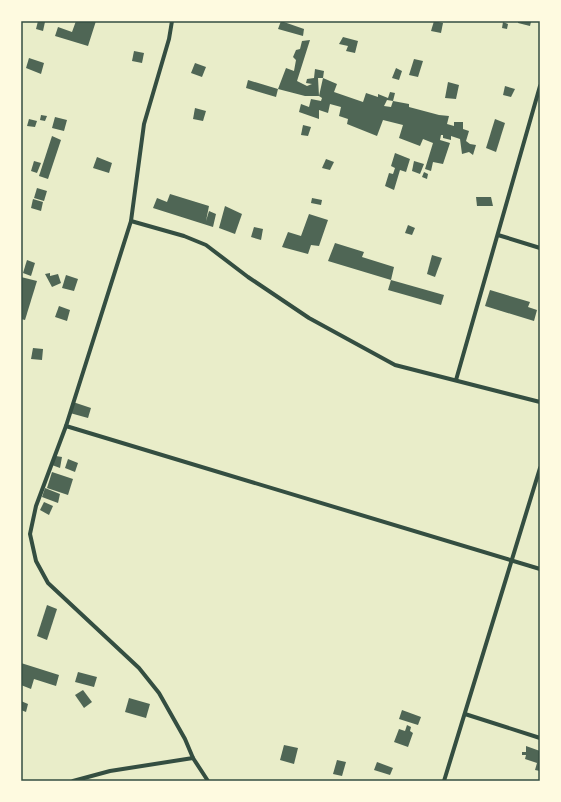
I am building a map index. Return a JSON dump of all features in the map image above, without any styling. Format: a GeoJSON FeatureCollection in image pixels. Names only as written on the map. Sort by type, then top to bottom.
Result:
{"type":"FeatureCollection","features":[{"type":"Feature","properties":{"kind":"street"},"geometry":{"type":"LineString","coordinates":[[172,21],[169,39],[144,124],[130,221],[66,426],[36,506],[30,534],[36,562],[48,583],[139,668],[159,693],[185,739],[193,758],[208,781]]}},
{"type":"Feature","properties":{"kind":"street"},"geometry":{"type":"LineString","coordinates":[[456,380],[540,86]]}},
{"type":"Feature","properties":{"kind":"street"},"geometry":{"type":"LineString","coordinates":[[130,221],[184,236],[206,245],[248,277],[309,318],[395,365],[540,402]]}},
{"type":"Feature","properties":{"kind":"street"},"geometry":{"type":"LineString","coordinates":[[498,235],[540,248]]}},
{"type":"Feature","properties":{"kind":"street"},"geometry":{"type":"LineString","coordinates":[[66,426],[540,569]]}},
{"type":"Feature","properties":{"kind":"street"},"geometry":{"type":"LineString","coordinates":[[444,781],[540,468]]}},
{"type":"Feature","properties":{"kind":"street"},"geometry":{"type":"LineString","coordinates":[[465,714],[540,738]]}},
{"type":"Feature","properties":{"kind":"street"},"geometry":{"type":"LineString","coordinates":[[74,781],[110,771],[193,758]]}},
{"type":"Feature","properties":{"kind":"building"},"geometry":{"type":"Polygon","coordinates":[[[38,21],[45,22],[43,31],[36,29],[38,21]]]}},
{"type":"Feature","properties":{"kind":"building"},"geometry":{"type":"Polygon","coordinates":[[[76,21],[96,21],[88,46],[55,36],[58,27],[72,32],[76,21]]]}},
{"type":"Feature","properties":{"kind":"building"},"geometry":{"type":"Polygon","coordinates":[[[281,21],[304,29],[303,36],[278,29],[281,21]]]}},
{"type":"Feature","properties":{"kind":"building"},"geometry":{"type":"Polygon","coordinates":[[[434,21],[443,23],[441,33],[431,31],[434,21]]]}},
{"type":"Feature","properties":{"kind":"building"},"geometry":{"type":"Polygon","coordinates":[[[518,21],[531,22],[530,26],[518,23],[518,21]]]}},
{"type":"Feature","properties":{"kind":"building"},"geometry":{"type":"Polygon","coordinates":[[[503,22],[508,24],[507,29],[502,28],[503,22]]]}},
{"type":"Feature","properties":{"kind":"building"},"geometry":{"type":"Polygon","coordinates":[[[343,37],[358,41],[355,53],[346,51],[348,46],[339,44],[343,37]]]}},
{"type":"Feature","properties":{"kind":"building"},"geometry":{"type":"Polygon","coordinates":[[[310,40],[297,81],[307,86],[312,84],[306,83],[307,79],[314,78],[315,69],[324,71],[323,78],[318,78],[319,96],[305,96],[278,89],[286,68],[294,71],[296,60],[293,57],[296,50],[300,49],[302,41],[310,40]]]}},
{"type":"Feature","properties":{"kind":"building"},"geometry":{"type":"Polygon","coordinates":[[[134,51],[144,53],[142,63],[132,61],[134,51]]]}},
{"type":"Feature","properties":{"kind":"building"},"geometry":{"type":"Polygon","coordinates":[[[29,58],[44,63],[41,74],[26,68],[29,58]]]}},
{"type":"Feature","properties":{"kind":"building"},"geometry":{"type":"Polygon","coordinates":[[[414,59],[423,61],[418,77],[409,75],[414,59]]]}},
{"type":"Feature","properties":{"kind":"building"},"geometry":{"type":"Polygon","coordinates":[[[195,63],[206,67],[202,77],[191,73],[195,63]]]}},
{"type":"Feature","properties":{"kind":"building"},"geometry":{"type":"Polygon","coordinates":[[[396,68],[402,71],[399,80],[392,78],[396,68]]]}},
{"type":"Feature","properties":{"kind":"building"},"geometry":{"type":"Polygon","coordinates":[[[323,78],[337,84],[334,92],[363,102],[366,93],[378,97],[378,94],[388,98],[390,92],[395,93],[393,101],[409,104],[409,107],[439,115],[449,116],[447,124],[454,126],[454,122],[463,122],[463,129],[469,131],[466,141],[470,144],[476,145],[473,155],[469,152],[462,154],[460,139],[451,136],[451,140],[443,138],[443,135],[441,135],[440,140],[450,143],[443,164],[433,162],[431,171],[425,169],[433,143],[423,139],[420,146],[399,138],[403,125],[383,120],[377,136],[347,124],[348,119],[339,116],[341,107],[330,104],[328,113],[319,110],[319,119],[299,112],[301,104],[309,107],[311,99],[321,101],[322,98],[319,96],[323,78]],[[387,100],[384,106],[391,107],[393,101],[387,100]]]}},
{"type":"Feature","properties":{"kind":"building"},"geometry":{"type":"Polygon","coordinates":[[[248,80],[278,89],[276,97],[246,88],[248,80]]]}},
{"type":"Feature","properties":{"kind":"building"},"geometry":{"type":"Polygon","coordinates":[[[448,82],[459,85],[456,99],[445,98],[448,82]]]}},
{"type":"Feature","properties":{"kind":"building"},"geometry":{"type":"Polygon","coordinates":[[[505,86],[515,89],[511,97],[503,95],[505,86]]]}},
{"type":"Feature","properties":{"kind":"building"},"geometry":{"type":"Polygon","coordinates":[[[195,108],[206,111],[203,121],[193,119],[195,108]]]}},
{"type":"Feature","properties":{"kind":"building"},"geometry":{"type":"Polygon","coordinates":[[[41,115],[47,116],[45,121],[40,120],[41,115]]]}},
{"type":"Feature","properties":{"kind":"building"},"geometry":{"type":"Polygon","coordinates":[[[55,117],[67,120],[64,131],[52,128],[55,117]]]}},
{"type":"Feature","properties":{"kind":"building"},"geometry":{"type":"Polygon","coordinates":[[[29,119],[37,121],[35,127],[27,126],[29,119]]]}},
{"type":"Feature","properties":{"kind":"building"},"geometry":{"type":"Polygon","coordinates":[[[495,119],[505,123],[496,152],[486,148],[495,119]]]}},
{"type":"Feature","properties":{"kind":"building"},"geometry":{"type":"Polygon","coordinates":[[[303,125],[311,127],[308,136],[301,135],[303,125]]]}},
{"type":"Feature","properties":{"kind":"building"},"geometry":{"type":"Polygon","coordinates":[[[52,136],[61,140],[48,179],[39,176],[52,136]]]}},
{"type":"Feature","properties":{"kind":"building"},"geometry":{"type":"Polygon","coordinates":[[[395,153],[410,159],[406,172],[400,170],[394,190],[385,186],[389,173],[393,174],[395,168],[391,166],[395,153]]]}},
{"type":"Feature","properties":{"kind":"building"},"geometry":{"type":"Polygon","coordinates":[[[97,157],[112,163],[109,173],[93,168],[97,157]]]}},
{"type":"Feature","properties":{"kind":"building"},"geometry":{"type":"Polygon","coordinates":[[[326,159],[334,162],[330,170],[322,168],[326,159]]]}},
{"type":"Feature","properties":{"kind":"building"},"geometry":{"type":"Polygon","coordinates":[[[34,161],[41,163],[37,173],[31,171],[34,161]]]}},
{"type":"Feature","properties":{"kind":"building"},"geometry":{"type":"Polygon","coordinates":[[[414,161],[424,164],[420,174],[412,171],[414,161]]]}},
{"type":"Feature","properties":{"kind":"building"},"geometry":{"type":"Polygon","coordinates":[[[424,172],[428,174],[427,179],[422,177],[424,172]]]}},
{"type":"Feature","properties":{"kind":"building"},"geometry":{"type":"Polygon","coordinates":[[[37,188],[47,191],[44,201],[34,198],[37,188]]]}},
{"type":"Feature","properties":{"kind":"building"},"geometry":{"type":"Polygon","coordinates":[[[170,194],[209,206],[206,221],[209,211],[216,214],[213,227],[153,208],[157,198],[167,202],[170,194]]]}},
{"type":"Feature","properties":{"kind":"building"},"geometry":{"type":"Polygon","coordinates":[[[476,197],[491,197],[493,206],[477,206],[476,197]]]}},
{"type":"Feature","properties":{"kind":"building"},"geometry":{"type":"Polygon","coordinates":[[[312,198],[322,200],[321,205],[311,203],[312,198]]]}},
{"type":"Feature","properties":{"kind":"building"},"geometry":{"type":"Polygon","coordinates":[[[33,199],[43,202],[41,211],[31,208],[33,199]]]}},
{"type":"Feature","properties":{"kind":"building"},"geometry":{"type":"Polygon","coordinates":[[[225,206],[242,214],[235,234],[219,228],[225,206]]]}},
{"type":"Feature","properties":{"kind":"building"},"geometry":{"type":"Polygon","coordinates":[[[309,214],[328,220],[319,246],[311,245],[308,254],[282,247],[288,232],[301,236],[309,214]]]}},
{"type":"Feature","properties":{"kind":"building"},"geometry":{"type":"Polygon","coordinates":[[[408,225],[415,228],[412,235],[405,233],[408,225]]]}},
{"type":"Feature","properties":{"kind":"building"},"geometry":{"type":"Polygon","coordinates":[[[254,227],[263,229],[261,240],[251,237],[254,227]]]}},
{"type":"Feature","properties":{"kind":"building"},"geometry":{"type":"Polygon","coordinates":[[[335,243],[364,252],[362,257],[394,267],[391,280],[328,261],[335,243]]]}},
{"type":"Feature","properties":{"kind":"building"},"geometry":{"type":"Polygon","coordinates":[[[432,255],[442,258],[435,277],[427,274],[432,255]]]}},
{"type":"Feature","properties":{"kind":"building"},"geometry":{"type":"Polygon","coordinates":[[[27,260],[35,263],[31,276],[23,273],[27,260]]]}},
{"type":"Feature","properties":{"kind":"building"},"geometry":{"type":"Polygon","coordinates":[[[50,273],[50,276],[58,274],[61,283],[52,287],[45,274],[50,273]]]}},
{"type":"Feature","properties":{"kind":"building"},"geometry":{"type":"Polygon","coordinates":[[[66,275],[78,279],[74,291],[62,288],[66,275]]]}},
{"type":"Feature","properties":{"kind":"building"},"geometry":{"type":"Polygon","coordinates":[[[21,277],[37,281],[25,320],[21,319],[21,277]]]}},
{"type":"Feature","properties":{"kind":"building"},"geometry":{"type":"Polygon","coordinates":[[[391,280],[444,295],[441,305],[388,290],[391,280]]]}},
{"type":"Feature","properties":{"kind":"building"},"geometry":{"type":"Polygon","coordinates":[[[490,290],[530,302],[528,307],[537,310],[534,321],[485,306],[490,290]]]}},
{"type":"Feature","properties":{"kind":"building"},"geometry":{"type":"Polygon","coordinates":[[[59,306],[70,310],[67,321],[55,317],[59,306]]]}},
{"type":"Feature","properties":{"kind":"building"},"geometry":{"type":"Polygon","coordinates":[[[33,348],[43,349],[42,360],[31,359],[33,348]]]}},
{"type":"Feature","properties":{"kind":"building"},"geometry":{"type":"Polygon","coordinates":[[[73,402],[91,408],[88,418],[70,413],[73,402]]]}},
{"type":"Feature","properties":{"kind":"building"},"geometry":{"type":"Polygon","coordinates":[[[56,456],[62,457],[60,468],[52,465],[56,456]]]}},
{"type":"Feature","properties":{"kind":"building"},"geometry":{"type":"Polygon","coordinates":[[[68,459],[78,463],[75,472],[65,468],[68,459]]]}},
{"type":"Feature","properties":{"kind":"building"},"geometry":{"type":"Polygon","coordinates":[[[52,472],[73,479],[68,495],[47,488],[52,472]]]}},
{"type":"Feature","properties":{"kind":"building"},"geometry":{"type":"Polygon","coordinates":[[[45,488],[60,494],[58,503],[42,497],[45,488]]]}},
{"type":"Feature","properties":{"kind":"building"},"geometry":{"type":"Polygon","coordinates":[[[44,502],[53,506],[49,515],[40,510],[44,502]]]}},
{"type":"Feature","properties":{"kind":"building"},"geometry":{"type":"Polygon","coordinates":[[[47,605],[57,609],[47,640],[37,636],[47,605]]]}},
{"type":"Feature","properties":{"kind":"building"},"geometry":{"type":"Polygon","coordinates":[[[21,663],[59,675],[56,686],[34,679],[31,689],[21,685],[21,663]]]}},
{"type":"Feature","properties":{"kind":"building"},"geometry":{"type":"Polygon","coordinates":[[[78,672],[97,677],[94,687],[75,682],[78,672]]]}},
{"type":"Feature","properties":{"kind":"building"},"geometry":{"type":"Polygon","coordinates":[[[83,690],[92,702],[84,708],[75,695],[83,690]]]}},
{"type":"Feature","properties":{"kind":"building"},"geometry":{"type":"Polygon","coordinates":[[[129,698],[150,704],[146,718],[125,712],[129,698]]]}},
{"type":"Feature","properties":{"kind":"building"},"geometry":{"type":"Polygon","coordinates":[[[21,701],[28,704],[26,712],[21,710],[21,701]]]}},
{"type":"Feature","properties":{"kind":"building"},"geometry":{"type":"Polygon","coordinates":[[[402,710],[421,717],[418,725],[399,719],[402,710]]]}},
{"type":"Feature","properties":{"kind":"building"},"geometry":{"type":"Polygon","coordinates":[[[407,725],[411,727],[410,731],[413,733],[408,747],[394,742],[399,729],[405,731],[407,725]]]}},
{"type":"Feature","properties":{"kind":"building"},"geometry":{"type":"Polygon","coordinates":[[[284,745],[298,748],[294,764],[280,760],[284,745]]]}},
{"type":"Feature","properties":{"kind":"building"},"geometry":{"type":"Polygon","coordinates":[[[526,746],[540,751],[540,771],[535,770],[537,763],[525,759],[526,755],[522,755],[522,752],[526,752],[526,746]]]}},
{"type":"Feature","properties":{"kind":"building"},"geometry":{"type":"Polygon","coordinates":[[[337,760],[346,762],[342,776],[333,774],[337,760]]]}},
{"type":"Feature","properties":{"kind":"building"},"geometry":{"type":"Polygon","coordinates":[[[377,762],[393,768],[390,775],[374,770],[377,762]]]}}]}
